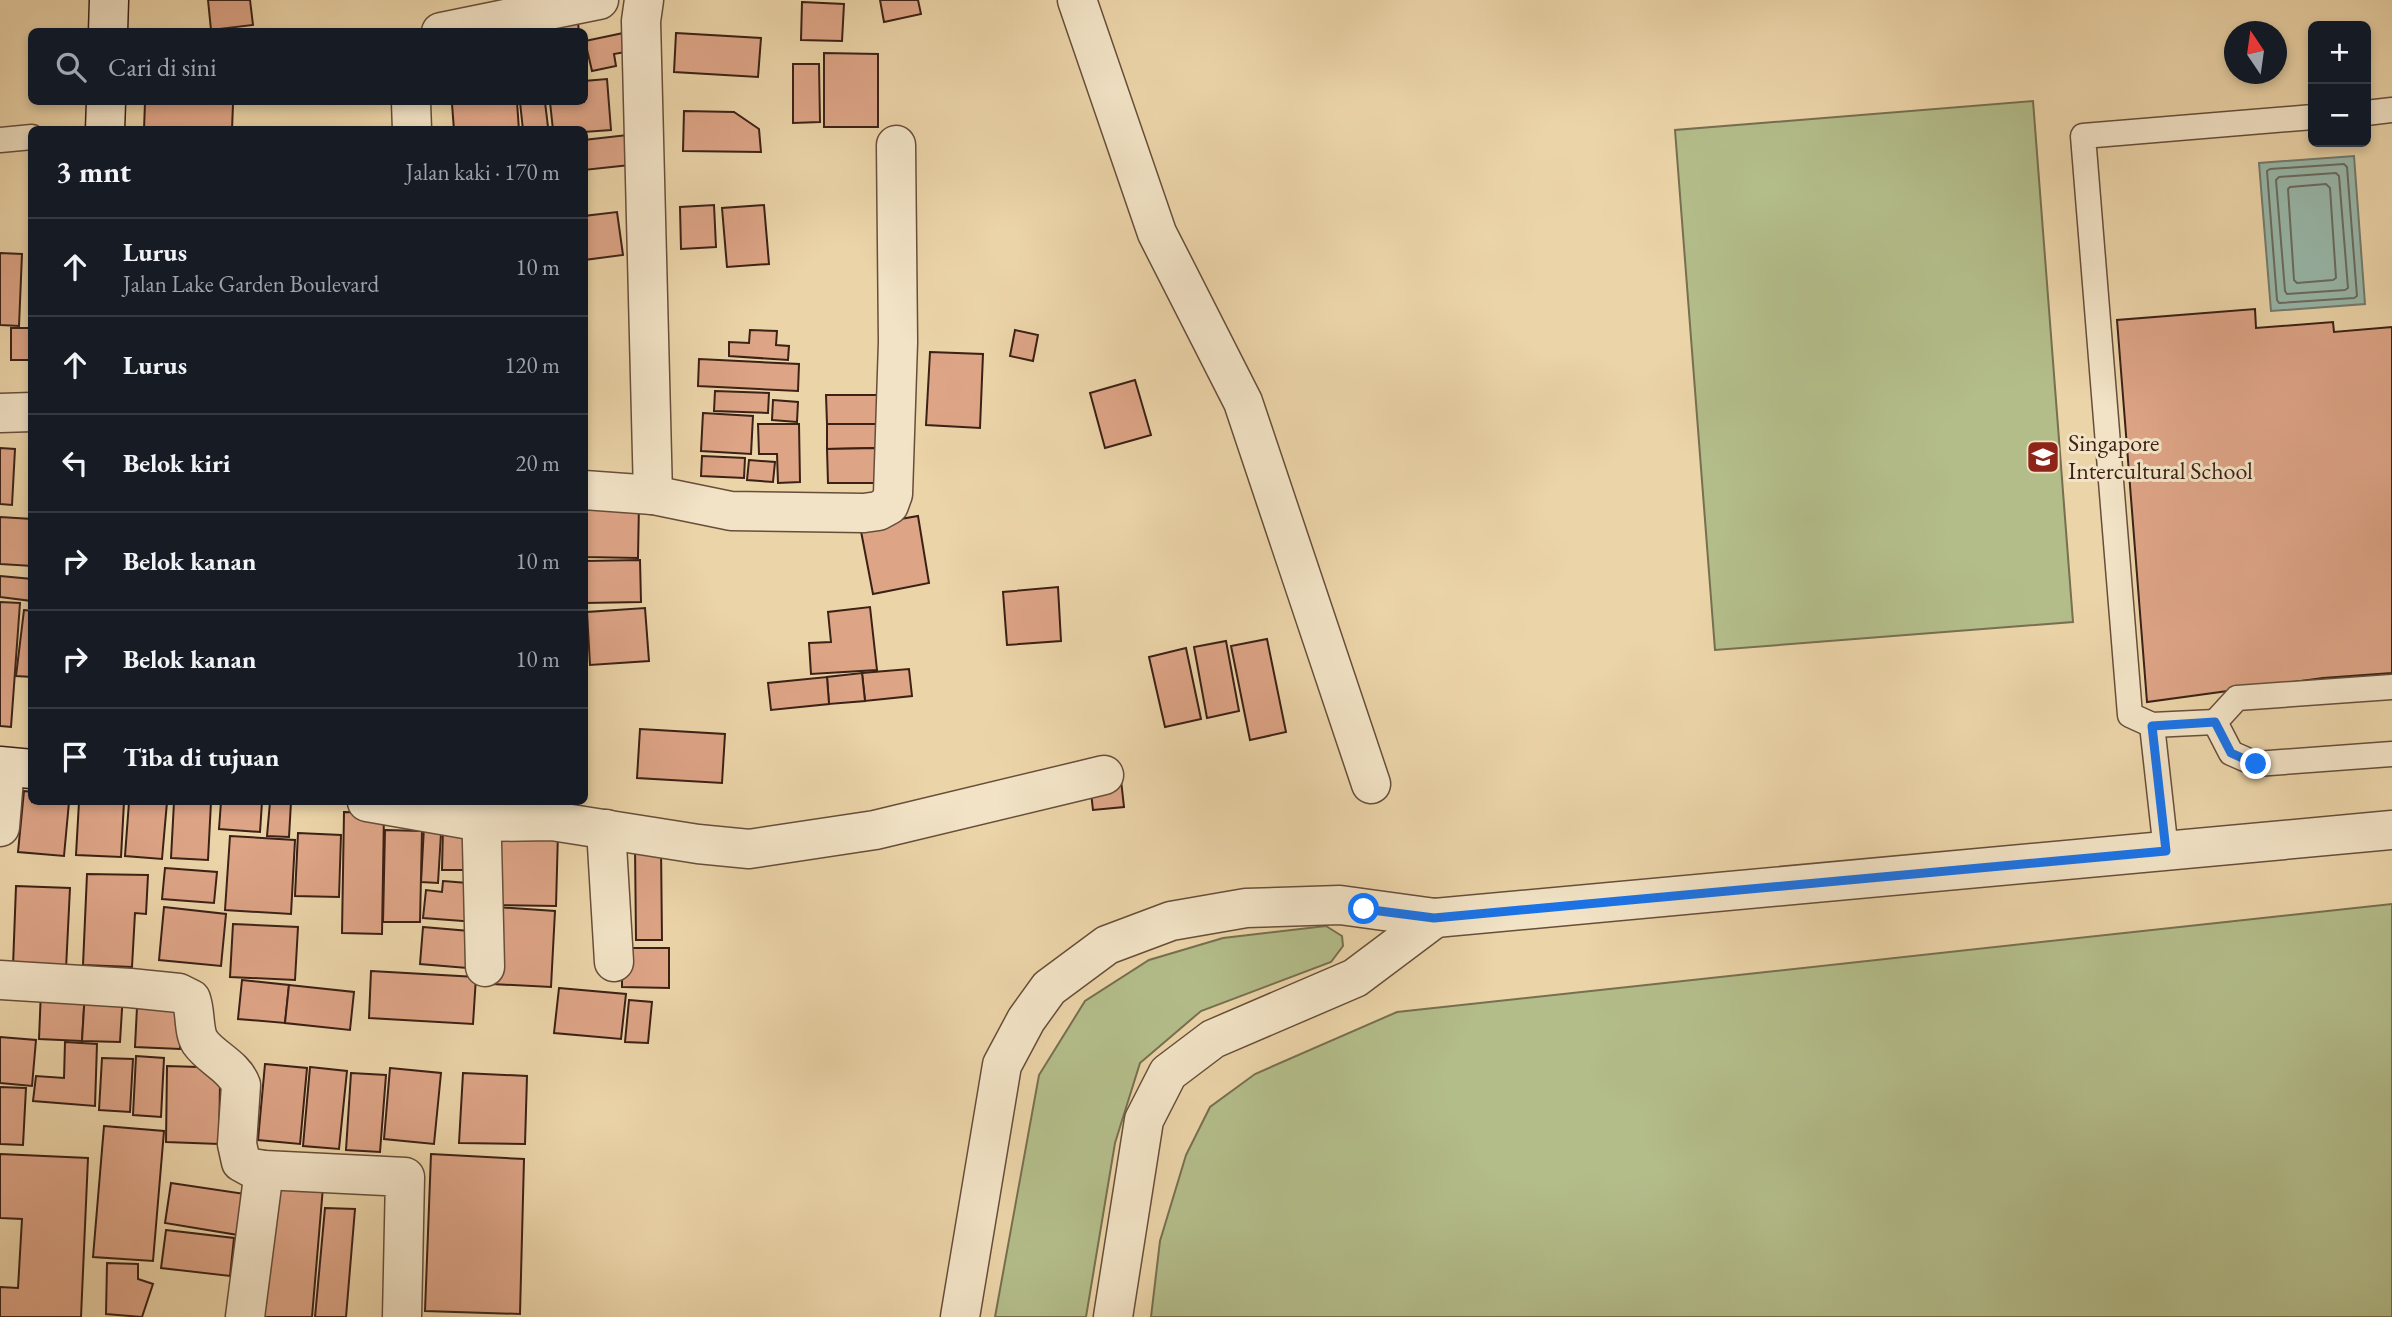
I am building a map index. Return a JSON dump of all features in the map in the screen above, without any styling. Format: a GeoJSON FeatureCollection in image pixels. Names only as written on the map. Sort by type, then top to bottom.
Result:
{"type":"FeatureCollection","features":[{"type":"Feature","properties":{"kind":"street"},"geometry":{"type":"LineString","coordinates":[[108,28],[109,0]]}},
{"type":"Feature","properties":{"kind":"street"},"geometry":{"type":"LineString","coordinates":[[461,28],[599,0]]}},
{"type":"Feature","properties":{"kind":"street"},"geometry":{"type":"LineString","coordinates":[[644,0],[641,21],[653,495]]}},
{"type":"Feature","properties":{"kind":"street"},"geometry":{"type":"LineString","coordinates":[[1077,0],[1157,233],[1243,402],[1371,784]]}},
{"type":"Feature","properties":{"kind":"street"},"geometry":{"type":"LineString","coordinates":[[105,126],[106,105]]}},
{"type":"Feature","properties":{"kind":"street"},"geometry":{"type":"LineString","coordinates":[[411,105],[412,126]]}},
{"type":"Feature","properties":{"kind":"street"},"geometry":{"type":"LineString","coordinates":[[588,490],[653,495],[731,511],[864,513],[878,511],[889,505],[893,494],[898,342],[895,145]]}},
{"type":"Feature","properties":{"kind":"street"},"geometry":{"type":"LineString","coordinates":[[0,413],[28,412]]}},
{"type":"Feature","properties":{"kind":"street"},"geometry":{"type":"LineString","coordinates":[[0,827],[12,768]]}},
{"type":"Feature","properties":{"kind":"street"},"geometry":{"type":"LineString","coordinates":[[401,805],[481,812],[749,849],[875,830],[1104,775]]}},
{"type":"Feature","properties":{"kind":"street"},"geometry":{"type":"LineString","coordinates":[[481,812],[485,967]]}},
{"type":"Feature","properties":{"kind":"street"},"geometry":{"type":"LineString","coordinates":[[606,829],[614,962]]}},
{"type":"Feature","properties":{"kind":"street"},"geometry":{"type":"LineString","coordinates":[[960,1317],[1002,1065],[1026,1020],[1049,988],[1107,945],[1171,921],[1246,908],[1340,905],[1434,918],[2392,830]]}},
{"type":"Feature","properties":{"kind":"street"},"geometry":{"type":"LineString","coordinates":[[1113,1317],[1144,1120],[1168,1073],[1213,1039],[1355,978],[1434,918]]}},
{"type":"Feature","properties":{"kind":"street"},"geometry":{"type":"LineString","coordinates":[[0,980],[130,988],[178,993],[191,999],[198,1038],[238,1076],[241,1085],[237,1144],[242,1163],[264,1170],[405,1177],[402,1317]]}},
{"type":"Feature","properties":{"kind":"street"},"geometry":{"type":"LineString","coordinates":[[246,1317],[264,1170]]}},
{"type":"Feature","properties":{"kind":"lane"},"geometry":{"type":"LineString","coordinates":[[2371,112],[2392,110]]}},
{"type":"Feature","properties":{"kind":"lane"},"geometry":{"type":"LineString","coordinates":[[2308,117],[2083,136],[2130,715],[2152,726],[2215,722],[2237,698],[2392,687]]}},
{"type":"Feature","properties":{"kind":"lane"},"geometry":{"type":"LineString","coordinates":[[0,140],[28,137]]}},
{"type":"Feature","properties":{"kind":"lane"},"geometry":{"type":"LineString","coordinates":[[2215,722],[2231,753],[2256,764],[2392,754]]}},
{"type":"Feature","properties":{"kind":"lane"},"geometry":{"type":"LineString","coordinates":[[2152,726],[2166,851]]}},
{"type":"Feature","properties":{"kind":"green space"},"geometry":{"type":"Polygon","coordinates":[[[2033,101],[2073,622],[1715,650],[1675,130],[2033,101]]]}},
{"type":"Feature","properties":{"kind":"green space"},"geometry":{"type":"Polygon","coordinates":[[[2392,904],[2392,1317],[1151,1317],[1160,1241],[1186,1155],[1210,1107],[1255,1074],[1397,1012],[2392,904]]]}},
{"type":"Feature","properties":{"kind":"green space"},"geometry":{"type":"Polygon","coordinates":[[[1326,926],[1342,936],[1343,946],[1331,962],[1201,1011],[1140,1063],[1115,1143],[1086,1317],[995,1317],[1039,1075],[1085,1001],[1149,960],[1223,938],[1326,926]]]}},
{"type":"Feature","properties":{"kind":"water"},"geometry":{"type":"Polygon","coordinates":[[[2354,156],[2365,304],[2271,311],[2259,163],[2354,156]]]}},
{"type":"Feature","properties":{"kind":"building"},"geometry":{"type":"Polygon","coordinates":[[[208,0],[250,0],[253,25],[211,28],[208,0]]]}},
{"type":"Feature","properties":{"kind":"building"},"geometry":{"type":"Polygon","coordinates":[[[880,0],[918,0],[921,14],[884,22],[880,0]]]}},
{"type":"Feature","properties":{"kind":"building"},"geometry":{"type":"Polygon","coordinates":[[[802,2],[844,4],[842,41],[801,40],[802,2]]]}},
{"type":"Feature","properties":{"kind":"building"},"geometry":{"type":"Polygon","coordinates":[[[577,14],[579,28],[530,28],[577,14]]]}},
{"type":"Feature","properties":{"kind":"building"},"geometry":{"type":"Polygon","coordinates":[[[628,32],[631,51],[614,54],[616,66],[592,71],[588,40],[628,32]]]}},
{"type":"Feature","properties":{"kind":"building"},"geometry":{"type":"Polygon","coordinates":[[[676,33],[761,38],[758,77],[674,72],[676,33]]]}},
{"type":"Feature","properties":{"kind":"building"},"geometry":{"type":"Polygon","coordinates":[[[824,53],[878,54],[878,127],[824,127],[824,53]]]}},
{"type":"Feature","properties":{"kind":"building"},"geometry":{"type":"Polygon","coordinates":[[[793,64],[819,64],[820,122],[793,123],[793,64]]]}},
{"type":"Feature","properties":{"kind":"building"},"geometry":{"type":"Polygon","coordinates":[[[607,79],[611,130],[588,132],[588,126],[553,126],[550,105],[588,105],[588,81],[607,79]]]}},
{"type":"Feature","properties":{"kind":"building"},"geometry":{"type":"Polygon","coordinates":[[[145,105],[233,105],[232,126],[144,126],[145,105]]]}},
{"type":"Feature","properties":{"kind":"building"},"geometry":{"type":"Polygon","coordinates":[[[452,105],[517,105],[519,126],[454,126],[452,105]]]}},
{"type":"Feature","properties":{"kind":"building"},"geometry":{"type":"Polygon","coordinates":[[[464,105],[511,105],[511,106],[465,111],[464,105]]]}},
{"type":"Feature","properties":{"kind":"building"},"geometry":{"type":"Polygon","coordinates":[[[520,105],[545,105],[548,126],[523,126],[520,105]]]}},
{"type":"Feature","properties":{"kind":"building"},"geometry":{"type":"Polygon","coordinates":[[[684,111],[734,112],[759,129],[761,152],[683,151],[684,111]]]}},
{"type":"Feature","properties":{"kind":"building"},"geometry":{"type":"Polygon","coordinates":[[[636,134],[639,164],[588,170],[588,140],[636,134]]]}},
{"type":"Feature","properties":{"kind":"building"},"geometry":{"type":"Polygon","coordinates":[[[714,205],[716,247],[681,249],[680,207],[714,205]]]}},
{"type":"Feature","properties":{"kind":"building"},"geometry":{"type":"Polygon","coordinates":[[[764,205],[769,264],[727,267],[722,208],[764,205]]]}},
{"type":"Feature","properties":{"kind":"building"},"geometry":{"type":"Polygon","coordinates":[[[617,212],[623,255],[588,259],[588,216],[617,212]]]}},
{"type":"Feature","properties":{"kind":"building"},"geometry":{"type":"Polygon","coordinates":[[[0,253],[22,254],[19,326],[0,325],[0,253]]]}},
{"type":"Feature","properties":{"kind":"building"},"geometry":{"type":"Polygon","coordinates":[[[2255,309],[2256,328],[2333,322],[2334,332],[2392,327],[2392,673],[2323,678],[2147,702],[2117,320],[2255,309]]]}},
{"type":"Feature","properties":{"kind":"building"},"geometry":{"type":"Polygon","coordinates":[[[11,328],[28,328],[28,360],[11,360],[11,328]]]}},
{"type":"Feature","properties":{"kind":"building"},"geometry":{"type":"Polygon","coordinates":[[[750,330],[777,331],[776,345],[789,346],[788,360],[729,356],[729,342],[749,343],[750,330]]]}},
{"type":"Feature","properties":{"kind":"building"},"geometry":{"type":"Polygon","coordinates":[[[1015,330],[1038,335],[1033,361],[1010,356],[1015,330]]]}},
{"type":"Feature","properties":{"kind":"building"},"geometry":{"type":"Polygon","coordinates":[[[930,352],[983,354],[980,428],[926,425],[930,352]]]}},
{"type":"Feature","properties":{"kind":"building"},"geometry":{"type":"Polygon","coordinates":[[[699,359],[799,364],[798,391],[698,386],[699,359]]]}},
{"type":"Feature","properties":{"kind":"building"},"geometry":{"type":"Polygon","coordinates":[[[1135,380],[1151,435],[1105,448],[1090,393],[1135,380]]]}},
{"type":"Feature","properties":{"kind":"building"},"geometry":{"type":"Polygon","coordinates":[[[715,391],[769,393],[768,413],[714,411],[715,391]]]}},
{"type":"Feature","properties":{"kind":"building"},"geometry":{"type":"Polygon","coordinates":[[[826,395],[877,395],[877,424],[827,424],[826,395]]]}},
{"type":"Feature","properties":{"kind":"building"},"geometry":{"type":"Polygon","coordinates":[[[773,400],[798,402],[797,422],[772,420],[773,400]]]}},
{"type":"Feature","properties":{"kind":"building"},"geometry":{"type":"Polygon","coordinates":[[[703,413],[753,416],[751,454],[701,451],[703,413]]]}},
{"type":"Feature","properties":{"kind":"building"},"geometry":{"type":"Polygon","coordinates":[[[758,424],[799,424],[800,482],[778,483],[777,454],[759,454],[758,424]]]}},
{"type":"Feature","properties":{"kind":"building"},"geometry":{"type":"Polygon","coordinates":[[[827,424],[877,424],[878,448],[827,449],[827,424]]]}},
{"type":"Feature","properties":{"kind":"building"},"geometry":{"type":"Polygon","coordinates":[[[0,448],[15,449],[12,505],[0,504],[0,448]]]}},
{"type":"Feature","properties":{"kind":"building"},"geometry":{"type":"Polygon","coordinates":[[[878,448],[879,483],[828,483],[827,449],[878,448]]]}},
{"type":"Feature","properties":{"kind":"building"},"geometry":{"type":"Polygon","coordinates":[[[702,456],[745,458],[744,478],[701,476],[702,456]]]}},
{"type":"Feature","properties":{"kind":"building"},"geometry":{"type":"Polygon","coordinates":[[[749,460],[775,462],[773,482],[747,480],[749,460]]]}},
{"type":"Feature","properties":{"kind":"building"},"geometry":{"type":"Polygon","coordinates":[[[588,503],[639,503],[638,558],[588,557],[588,503]]]}},
{"type":"Feature","properties":{"kind":"building"},"geometry":{"type":"Polygon","coordinates":[[[918,516],[929,583],[873,594],[860,526],[918,516]]]}},
{"type":"Feature","properties":{"kind":"building"},"geometry":{"type":"Polygon","coordinates":[[[0,517],[28,519],[28,566],[0,564],[0,517]]]}},
{"type":"Feature","properties":{"kind":"building"},"geometry":{"type":"Polygon","coordinates":[[[640,560],[641,602],[588,603],[588,561],[640,560]]]}},
{"type":"Feature","properties":{"kind":"building"},"geometry":{"type":"Polygon","coordinates":[[[0,576],[28,579],[28,600],[0,597],[0,576]]]}},
{"type":"Feature","properties":{"kind":"building"},"geometry":{"type":"Polygon","coordinates":[[[1058,587],[1061,641],[1007,645],[1003,592],[1058,587]]]}},
{"type":"Feature","properties":{"kind":"building"},"geometry":{"type":"Polygon","coordinates":[[[0,602],[20,603],[11,727],[0,726],[0,602]]]}},
{"type":"Feature","properties":{"kind":"building"},"geometry":{"type":"Polygon","coordinates":[[[870,607],[877,670],[811,674],[809,643],[831,642],[828,612],[870,607]]]}},
{"type":"Feature","properties":{"kind":"building"},"geometry":{"type":"Polygon","coordinates":[[[645,608],[649,661],[590,665],[588,612],[645,608]]]}},
{"type":"Feature","properties":{"kind":"building"},"geometry":{"type":"Polygon","coordinates":[[[24,610],[28,610],[28,677],[16,676],[24,610]]]}},
{"type":"Feature","properties":{"kind":"building"},"geometry":{"type":"Polygon","coordinates":[[[1267,639],[1286,732],[1250,740],[1231,646],[1267,639]]]}},
{"type":"Feature","properties":{"kind":"building"},"geometry":{"type":"Polygon","coordinates":[[[1226,641],[1239,711],[1207,718],[1194,647],[1226,641]]]}},
{"type":"Feature","properties":{"kind":"building"},"geometry":{"type":"Polygon","coordinates":[[[1186,648],[1201,719],[1165,727],[1149,657],[1186,648]]]}},
{"type":"Feature","properties":{"kind":"building"},"geometry":{"type":"Polygon","coordinates":[[[909,669],[912,696],[865,701],[862,673],[909,669]]]}},
{"type":"Feature","properties":{"kind":"building"},"geometry":{"type":"Polygon","coordinates":[[[862,673],[865,701],[829,704],[827,677],[862,673]]]}},
{"type":"Feature","properties":{"kind":"building"},"geometry":{"type":"Polygon","coordinates":[[[827,677],[829,704],[771,710],[768,683],[827,677]]]}},
{"type":"Feature","properties":{"kind":"building"},"geometry":{"type":"Polygon","coordinates":[[[640,729],[725,734],[722,783],[637,778],[640,729]]]}},
{"type":"Feature","properties":{"kind":"building"},"geometry":{"type":"Polygon","coordinates":[[[1121,780],[1124,807],[1093,810],[1090,784],[1121,780]]]}},
{"type":"Feature","properties":{"kind":"building"},"geometry":{"type":"Polygon","coordinates":[[[24,791],[28,792],[28,805],[69,805],[64,856],[18,852],[24,791]]]}},
{"type":"Feature","properties":{"kind":"building"},"geometry":{"type":"Polygon","coordinates":[[[79,805],[124,805],[121,857],[76,855],[79,805]]]}},
{"type":"Feature","properties":{"kind":"building"},"geometry":{"type":"Polygon","coordinates":[[[129,805],[167,805],[162,859],[125,856],[129,805]]]}},
{"type":"Feature","properties":{"kind":"building"},"geometry":{"type":"Polygon","coordinates":[[[174,805],[211,805],[208,860],[171,858],[174,805]]]}},
{"type":"Feature","properties":{"kind":"building"},"geometry":{"type":"Polygon","coordinates":[[[221,805],[262,805],[260,832],[219,829],[221,805]]]}},
{"type":"Feature","properties":{"kind":"building"},"geometry":{"type":"Polygon","coordinates":[[[270,805],[291,805],[289,837],[267,836],[270,805]]]}},
{"type":"Feature","properties":{"kind":"building"},"geometry":{"type":"Polygon","coordinates":[[[344,812],[384,813],[382,934],[342,933],[344,812]]]}},
{"type":"Feature","properties":{"kind":"building"},"geometry":{"type":"Polygon","coordinates":[[[442,817],[438,883],[421,882],[424,827],[442,817]]]}},
{"type":"Feature","properties":{"kind":"building"},"geometry":{"type":"Polygon","coordinates":[[[443,827],[476,828],[476,870],[442,870],[443,827]]]}},
{"type":"Feature","properties":{"kind":"building"},"geometry":{"type":"Polygon","coordinates":[[[385,830],[422,831],[420,922],[383,922],[385,830]]]}},
{"type":"Feature","properties":{"kind":"building"},"geometry":{"type":"Polygon","coordinates":[[[496,830],[558,832],[556,906],[494,905],[496,830]]]}},
{"type":"Feature","properties":{"kind":"building"},"geometry":{"type":"Polygon","coordinates":[[[298,833],[341,835],[339,897],[295,896],[298,833]]]}},
{"type":"Feature","properties":{"kind":"building"},"geometry":{"type":"Polygon","coordinates":[[[230,836],[295,840],[291,914],[225,910],[230,836]]]}},
{"type":"Feature","properties":{"kind":"building"},"geometry":{"type":"Polygon","coordinates":[[[661,846],[662,940],[636,940],[635,847],[661,846]]]}},
{"type":"Feature","properties":{"kind":"building"},"geometry":{"type":"Polygon","coordinates":[[[165,868],[217,872],[214,903],[162,899],[165,868]]]}},
{"type":"Feature","properties":{"kind":"building"},"geometry":{"type":"Polygon","coordinates":[[[87,874],[148,875],[146,914],[135,913],[132,967],[83,965],[87,874]]]}},
{"type":"Feature","properties":{"kind":"building"},"geometry":{"type":"Polygon","coordinates":[[[443,881],[480,884],[476,922],[423,918],[426,890],[442,892],[443,881]]]}},
{"type":"Feature","properties":{"kind":"building"},"geometry":{"type":"Polygon","coordinates":[[[16,886],[70,888],[66,969],[13,966],[16,886]]]}},
{"type":"Feature","properties":{"kind":"building"},"geometry":{"type":"Polygon","coordinates":[[[164,907],[226,914],[221,966],[159,960],[164,907]]]}},
{"type":"Feature","properties":{"kind":"building"},"geometry":{"type":"Polygon","coordinates":[[[496,907],[555,911],[551,987],[492,984],[496,907]]]}},
{"type":"Feature","properties":{"kind":"building"},"geometry":{"type":"Polygon","coordinates":[[[233,924],[298,927],[295,980],[230,977],[233,924]]]}},
{"type":"Feature","properties":{"kind":"building"},"geometry":{"type":"Polygon","coordinates":[[[423,927],[481,932],[479,969],[420,964],[423,927]]]}},
{"type":"Feature","properties":{"kind":"building"},"geometry":{"type":"Polygon","coordinates":[[[622,948],[669,948],[669,988],[622,987],[622,948]]]}},
{"type":"Feature","properties":{"kind":"building"},"geometry":{"type":"Polygon","coordinates":[[[371,971],[476,977],[473,1024],[369,1018],[371,971]]]}},
{"type":"Feature","properties":{"kind":"building"},"geometry":{"type":"Polygon","coordinates":[[[242,980],[289,985],[285,1023],[238,1019],[242,980]]]}},
{"type":"Feature","properties":{"kind":"building"},"geometry":{"type":"Polygon","coordinates":[[[289,985],[354,992],[350,1030],[285,1023],[289,985]]]}},
{"type":"Feature","properties":{"kind":"building"},"geometry":{"type":"Polygon","coordinates":[[[559,988],[626,994],[621,1039],[554,1033],[559,988]]]}},
{"type":"Feature","properties":{"kind":"building"},"geometry":{"type":"Polygon","coordinates":[[[41,990],[85,991],[82,1041],[39,1039],[41,990]]]}},
{"type":"Feature","properties":{"kind":"building"},"geometry":{"type":"Polygon","coordinates":[[[85,991],[123,993],[120,1042],[82,1041],[85,991]]]}},
{"type":"Feature","properties":{"kind":"building"},"geometry":{"type":"Polygon","coordinates":[[[629,1000],[652,1002],[648,1043],[625,1042],[629,1000]]]}},
{"type":"Feature","properties":{"kind":"building"},"geometry":{"type":"Polygon","coordinates":[[[137,1007],[182,1009],[180,1049],[135,1047],[137,1007]]]}},
{"type":"Feature","properties":{"kind":"building"},"geometry":{"type":"Polygon","coordinates":[[[0,1037],[36,1040],[32,1086],[0,1083],[0,1037]]]}},
{"type":"Feature","properties":{"kind":"building"},"geometry":{"type":"Polygon","coordinates":[[[65,1042],[97,1044],[95,1106],[33,1101],[36,1076],[64,1078],[65,1042]]]}},
{"type":"Feature","properties":{"kind":"building"},"geometry":{"type":"Polygon","coordinates":[[[136,1056],[164,1058],[161,1117],[133,1115],[136,1056]]]}},
{"type":"Feature","properties":{"kind":"building"},"geometry":{"type":"Polygon","coordinates":[[[102,1058],[133,1059],[130,1112],[99,1110],[102,1058]]]}},
{"type":"Feature","properties":{"kind":"building"},"geometry":{"type":"Polygon","coordinates":[[[265,1064],[307,1068],[300,1144],[258,1140],[265,1064]]]}},
{"type":"Feature","properties":{"kind":"building"},"geometry":{"type":"Polygon","coordinates":[[[167,1066],[199,1067],[220,1084],[219,1144],[166,1142],[167,1066]]]}},
{"type":"Feature","properties":{"kind":"building"},"geometry":{"type":"Polygon","coordinates":[[[310,1067],[347,1071],[339,1149],[303,1146],[310,1067]]]}},
{"type":"Feature","properties":{"kind":"building"},"geometry":{"type":"Polygon","coordinates":[[[390,1068],[441,1073],[434,1144],[384,1139],[390,1068]]]}},
{"type":"Feature","properties":{"kind":"building"},"geometry":{"type":"Polygon","coordinates":[[[351,1073],[386,1075],[380,1152],[346,1150],[351,1073]]]}},
{"type":"Feature","properties":{"kind":"building"},"geometry":{"type":"Polygon","coordinates":[[[463,1073],[527,1076],[525,1144],[459,1143],[463,1073]]]}},
{"type":"Feature","properties":{"kind":"building"},"geometry":{"type":"Polygon","coordinates":[[[0,1087],[26,1088],[23,1145],[0,1144],[0,1087]]]}},
{"type":"Feature","properties":{"kind":"building"},"geometry":{"type":"Polygon","coordinates":[[[104,1126],[164,1131],[153,1261],[93,1257],[104,1126]]]}},
{"type":"Feature","properties":{"kind":"building"},"geometry":{"type":"Polygon","coordinates":[[[0,1154],[88,1158],[81,1317],[0,1317],[0,1287],[18,1288],[22,1219],[0,1218],[0,1154]]]}},
{"type":"Feature","properties":{"kind":"building"},"geometry":{"type":"Polygon","coordinates":[[[431,1154],[524,1159],[520,1314],[425,1311],[431,1154]]]}},
{"type":"Feature","properties":{"kind":"building"},"geometry":{"type":"Polygon","coordinates":[[[171,1183],[245,1194],[238,1235],[165,1223],[171,1183]]]}},
{"type":"Feature","properties":{"kind":"building"},"geometry":{"type":"Polygon","coordinates":[[[274,1184],[323,1187],[312,1317],[251,1317],[274,1184]]]}},
{"type":"Feature","properties":{"kind":"building"},"geometry":{"type":"Polygon","coordinates":[[[325,1208],[355,1209],[346,1317],[315,1317],[325,1208]]]}},
{"type":"Feature","properties":{"kind":"building"},"geometry":{"type":"Polygon","coordinates":[[[166,1230],[234,1238],[230,1276],[161,1268],[166,1230]]]}},
{"type":"Feature","properties":{"kind":"building"},"geometry":{"type":"Polygon","coordinates":[[[107,1263],[138,1264],[138,1279],[153,1284],[142,1317],[106,1314],[107,1263]]]}},
{"type":"Feature","properties":{"kind":"place","name":"Singapore Intercultural School"},"geometry":{"type":"Point","coordinates":[2043,457]}},
{"type":"Feature","properties":{"kind":"route"},"geometry":{"type":"LineString","coordinates":[[1364,909],[1434,918],[2166,851],[2152,726],[2215,722],[2231,753],[2256,764]]}}]}
